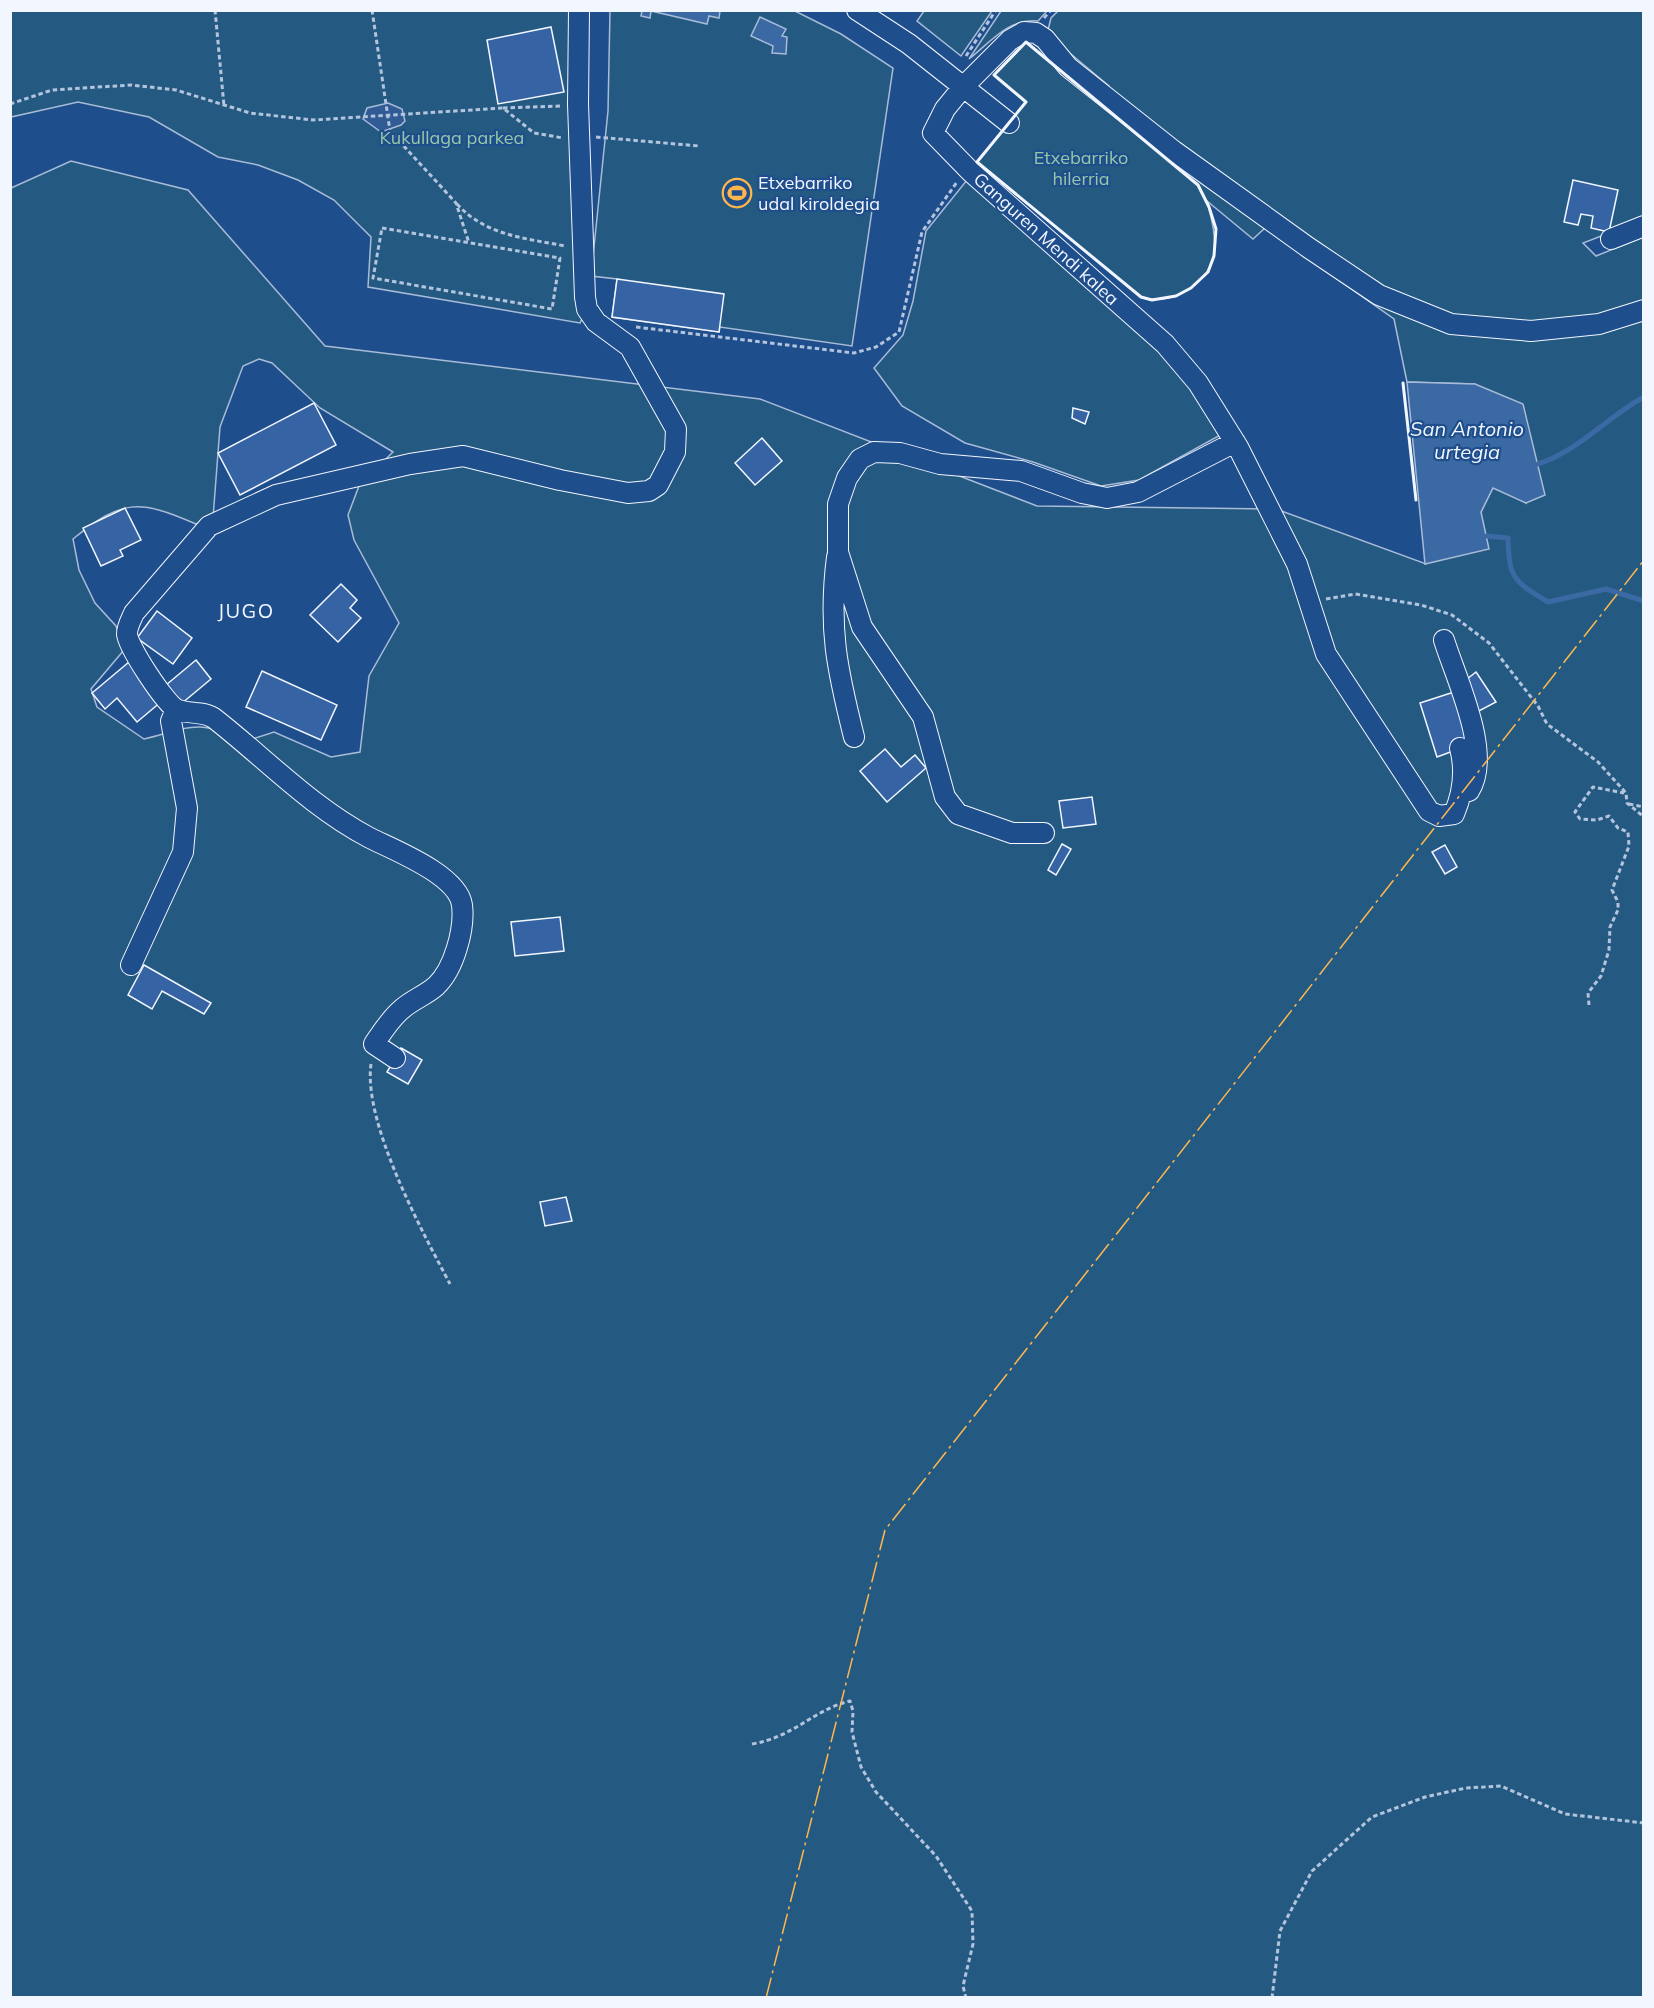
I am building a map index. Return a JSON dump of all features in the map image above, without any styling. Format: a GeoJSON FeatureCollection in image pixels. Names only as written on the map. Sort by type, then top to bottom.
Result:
{"type":"FeatureCollection","features":[{"type":"Feature","properties":{"kind":"street"},"geometry":{"type":"LineString","coordinates":[[395,1058],[374,1044],[401,1010],[436,986],[448,967],[456,947],[462,917],[462,904],[458,895],[444,878],[360,833],[293,787],[214,717],[176,709],[139,662],[129,640],[128,624],[134,613],[209,526],[276,495],[410,464],[463,456],[628,494],[649,491],[658,485],[675,452],[676,429],[630,347],[596,322],[587,309],[578,104],[579,10]]}},
{"type":"Feature","properties":{"kind":"street"},"geometry":{"type":"LineString","coordinates":[[857,10],[898,36],[1009,123]]}},
{"type":"Feature","properties":{"kind":"street"},"geometry":{"type":"LineString","coordinates":[[956,81],[1010,40],[1024,32],[1036,33],[1045,39],[1068,67],[1174,151],[1309,248],[1379,295],[1451,324],[1531,332],[1599,324],[1644,310]]}},
{"type":"Feature","properties":{"kind":"street","name":"Ganguren Mendi kalea"},"geometry":{"type":"LineString","coordinates":[[956,81],[933,133],[970,172],[1165,344],[1198,383],[1235,442],[1297,564],[1326,654],[1429,811],[1439,816],[1454,814]]}},
{"type":"Feature","properties":{"kind":"street"},"geometry":{"type":"LineString","coordinates":[[1611,239],[1644,226]]}},
{"type":"Feature","properties":{"kind":"street"},"geometry":{"type":"LineString","coordinates":[[854,737],[836,664],[832,622],[838,552],[838,504],[848,478],[861,459],[874,452],[900,453],[940,464],[1021,471],[1082,493],[1107,498],[1138,492],[1235,442]]}},
{"type":"Feature","properties":{"kind":"street"},"geometry":{"type":"LineString","coordinates":[[838,552],[862,627],[923,717],[945,797],[958,814],[1012,833],[1044,832]]}},
{"type":"Feature","properties":{"kind":"street"},"geometry":{"type":"LineString","coordinates":[[1444,640],[1479,758],[1471,788],[1454,814]]}},
{"type":"Feature","properties":{"kind":"street"},"geometry":{"type":"LineString","coordinates":[[131,965],[183,852],[187,808],[171,722],[176,709]]}},
{"type":"Feature","properties":{"kind":"street"},"geometry":{"type":"LineString","coordinates":[[1454,814],[1460,799],[1463,777],[1460,748]]}},
{"type":"Feature","properties":{"kind":"path"},"geometry":{"type":"LineString","coordinates":[[215,10],[224,106]]}},
{"type":"Feature","properties":{"kind":"path"},"geometry":{"type":"LineString","coordinates":[[372,10],[390,131],[472,219],[492,230],[584,249]]}},
{"type":"Feature","properties":{"kind":"path"},"geometry":{"type":"LineString","coordinates":[[956,81],[996,10]]}},
{"type":"Feature","properties":{"kind":"path"},"geometry":{"type":"LineString","coordinates":[[10,104],[52,90],[131,85],[176,90],[250,113],[313,120],[578,104]]}},
{"type":"Feature","properties":{"kind":"path"},"geometry":{"type":"LineString","coordinates":[[503,108],[534,133],[557,138],[579,136],[699,146]]}},
{"type":"Feature","properties":{"kind":"path"},"geometry":{"type":"LineString","coordinates":[[632,326],[854,353],[876,347],[899,332],[922,232],[952,187],[970,172]]}},
{"type":"Feature","properties":{"kind":"path"},"geometry":{"type":"LineString","coordinates":[[456,203],[469,243]]}},
{"type":"Feature","properties":{"kind":"path"},"geometry":{"type":"LineString","coordinates":[[382,228],[469,243],[560,258],[552,309],[373,278],[382,228]]}},
{"type":"Feature","properties":{"kind":"path"},"geometry":{"type":"LineString","coordinates":[[1335,596],[1355,594],[1420,605],[1452,615],[1489,643],[1515,680],[1538,706],[1547,724],[1598,762],[1626,793],[1628,803],[1644,817]]}},
{"type":"Feature","properties":{"kind":"path"},"geometry":{"type":"LineString","coordinates":[[1589,1005],[1588,993],[1601,976],[1609,950],[1610,927],[1618,910],[1618,902],[1612,890],[1629,846],[1628,832],[1618,828],[1610,816],[1597,820],[1580,819],[1575,812],[1593,788],[1626,793]]}},
{"type":"Feature","properties":{"kind":"path"},"geometry":{"type":"LineString","coordinates":[[1628,803],[1644,807]]}},
{"type":"Feature","properties":{"kind":"path"},"geometry":{"type":"LineString","coordinates":[[374,1044],[370,1074],[373,1102],[390,1157],[416,1218],[450,1284]]}},
{"type":"Feature","properties":{"kind":"path"},"geometry":{"type":"LineString","coordinates":[[752,1744],[771,1741],[793,1731],[834,1705],[850,1701],[854,1711],[852,1732],[861,1767],[876,1792],[936,1856],[972,1911],[973,1944],[963,1986],[966,1998]]}},
{"type":"Feature","properties":{"kind":"path"},"geometry":{"type":"LineString","coordinates":[[1272,1998],[1280,1931],[1312,1870],[1372,1817],[1425,1797],[1466,1788],[1501,1786],[1564,1814],[1644,1823]]}},
{"type":"Feature","properties":{"kind":"green space","name":"Kukullaga parkea"},"geometry":{"type":"Polygon","coordinates":[[[10,11],[579,11],[587,309],[580,323],[368,287],[371,237],[334,200],[298,180],[258,165],[218,157],[149,117],[78,102],[11,117],[10,11]]]}},
{"type":"Feature","properties":{"kind":"green space","name":"Etxebarriko udal kiroldegia"},"geometry":{"type":"Polygon","coordinates":[[[610,11],[795,11],[841,34],[893,68],[852,346],[720,327],[719,332],[612,317],[617,279],[591,276],[608,111],[610,11]]]}},
{"type":"Feature","properties":{"kind":"green space"},"geometry":{"type":"Polygon","coordinates":[[[924,11],[992,11],[961,56],[917,21],[924,11]]]}},
{"type":"Feature","properties":{"kind":"green space"},"geometry":{"type":"Polygon","coordinates":[[[1001,11],[1047,11],[1038,21],[1018,23],[1000,32],[969,59],[1001,11]]]}},
{"type":"Feature","properties":{"kind":"green space","name":"Etxebarriko hilerria"},"geometry":{"type":"Polygon","coordinates":[[[1058,11],[1643,11],[1643,220],[1583,243],[1596,256],[1643,237],[1643,1997],[11,1997],[11,188],[71,161],[188,190],[325,346],[760,399],[1037,506],[1276,509],[1426,564],[1481,512],[1493,487],[1526,503],[1475,384],[1407,382],[1394,319],[1265,228],[1253,239],[1207,201],[1215,241],[1211,264],[1205,275],[1196,284],[1172,297],[1156,299],[1141,297],[977,162],[1026,102],[994,75],[1026,42],[1105,107],[1109,86],[1047,34],[1051,18],[1058,11]],[[259,359],[243,366],[220,427],[213,518],[196,524],[160,510],[132,507],[105,516],[73,539],[79,570],[95,603],[116,626],[124,650],[91,689],[97,707],[144,739],[182,729],[204,727],[227,735],[240,743],[274,732],[331,757],[360,752],[369,676],[399,623],[354,540],[348,515],[359,486],[393,452],[320,408],[272,363],[259,359]]]}},
{"type":"Feature","properties":{"kind":"green space"},"geometry":{"type":"Polygon","coordinates":[[[967,180],[1172,360],[1224,433],[1139,480],[1101,486],[1033,462],[965,443],[902,406],[874,368],[903,335],[913,301],[926,231],[967,180]]]}},
{"type":"Feature","properties":{"kind":"shaded area"},"geometry":{"type":"Polygon","coordinates":[[[388,103],[402,109],[405,121],[401,125],[381,132],[363,119],[367,108],[388,103]]]}},
{"type":"Feature","properties":{"kind":"water"},"geometry":{"type":"Polygon","coordinates":[[[717,10],[720,11],[719,18],[709,16],[707,24],[651,11],[650,18],[641,16],[642,11],[717,10]]]}},
{"type":"Feature","properties":{"kind":"water"},"geometry":{"type":"Polygon","coordinates":[[[760,17],[786,29],[782,36],[787,37],[786,54],[772,53],[773,46],[751,36],[760,17]]]}},
{"type":"Feature","properties":{"kind":"water","name":"San Antonio urtegia"},"geometry":{"type":"Polygon","coordinates":[[[1407,382],[1475,384],[1523,404],[1545,495],[1526,503],[1493,488],[1481,512],[1489,549],[1425,564],[1407,382]]]}},
{"type":"Feature","properties":{"kind":"building"},"geometry":{"type":"Polygon","coordinates":[[[551,27],[564,92],[498,104],[487,40],[551,27]]]}},
{"type":"Feature","properties":{"kind":"building"},"geometry":{"type":"Polygon","coordinates":[[[1573,180],[1618,190],[1609,232],[1591,228],[1593,216],[1581,214],[1578,225],[1564,222],[1573,180]]]}},
{"type":"Feature","properties":{"kind":"building"},"geometry":{"type":"Polygon","coordinates":[[[617,279],[724,294],[719,332],[612,317],[617,279]]]}},
{"type":"Feature","properties":{"kind":"building"},"geometry":{"type":"Polygon","coordinates":[[[314,403],[336,445],[240,495],[218,453],[314,403]]]}},
{"type":"Feature","properties":{"kind":"building"},"geometry":{"type":"Polygon","coordinates":[[[1073,408],[1089,412],[1085,424],[1072,418],[1073,408]]]}},
{"type":"Feature","properties":{"kind":"building"},"geometry":{"type":"Polygon","coordinates":[[[762,438],[782,461],[755,485],[735,463],[762,438]]]}},
{"type":"Feature","properties":{"kind":"building"},"geometry":{"type":"Polygon","coordinates":[[[125,508],[141,540],[120,550],[123,556],[101,566],[83,528],[125,508]]]}},
{"type":"Feature","properties":{"kind":"building"},"geometry":{"type":"Polygon","coordinates":[[[341,584],[357,600],[350,608],[361,618],[338,642],[310,615],[341,584]]]}},
{"type":"Feature","properties":{"kind":"building"},"geometry":{"type":"Polygon","coordinates":[[[157,611],[192,638],[173,664],[137,638],[157,611]]]}},
{"type":"Feature","properties":{"kind":"building"},"geometry":{"type":"Polygon","coordinates":[[[196,660],[211,679],[181,704],[166,685],[196,660]]]}},
{"type":"Feature","properties":{"kind":"building"},"geometry":{"type":"Polygon","coordinates":[[[129,662],[162,701],[137,722],[117,698],[105,709],[92,693],[129,662]]]}},
{"type":"Feature","properties":{"kind":"building"},"geometry":{"type":"Polygon","coordinates":[[[262,671],[337,705],[321,740],[246,707],[262,671]]]}},
{"type":"Feature","properties":{"kind":"building"},"geometry":{"type":"Polygon","coordinates":[[[1476,672],[1496,702],[1477,712],[1462,683],[1476,672]]]}},
{"type":"Feature","properties":{"kind":"building"},"geometry":{"type":"Polygon","coordinates":[[[1454,692],[1472,744],[1437,757],[1420,703],[1454,692]]]}},
{"type":"Feature","properties":{"kind":"building"},"geometry":{"type":"Polygon","coordinates":[[[885,749],[901,767],[915,755],[926,768],[887,802],[860,771],[885,749]]]}},
{"type":"Feature","properties":{"kind":"building"},"geometry":{"type":"Polygon","coordinates":[[[1092,797],[1096,824],[1063,828],[1059,801],[1092,797]]]}},
{"type":"Feature","properties":{"kind":"building"},"geometry":{"type":"Polygon","coordinates":[[[1062,844],[1071,849],[1056,875],[1048,870],[1062,844]]]}},
{"type":"Feature","properties":{"kind":"building"},"geometry":{"type":"Polygon","coordinates":[[[1445,845],[1457,867],[1445,874],[1432,852],[1445,845]]]}},
{"type":"Feature","properties":{"kind":"building"},"geometry":{"type":"Polygon","coordinates":[[[560,917],[564,951],[515,956],[511,922],[560,917]]]}},
{"type":"Feature","properties":{"kind":"building"},"geometry":{"type":"Polygon","coordinates":[[[144,965],[211,1003],[204,1014],[162,991],[152,1009],[128,995],[144,965]]]}},
{"type":"Feature","properties":{"kind":"building"},"geometry":{"type":"Polygon","coordinates":[[[401,1048],[422,1060],[408,1084],[387,1072],[401,1048]]]}},
{"type":"Feature","properties":{"kind":"building"},"geometry":{"type":"Polygon","coordinates":[[[566,1197],[572,1221],[545,1226],[540,1202],[566,1197]]]}},
{"type":"Feature","properties":{"kind":"waterway"},"geometry":{"type":"LineString","coordinates":[[1538,464],[1579,443],[1644,397]]}},
{"type":"Feature","properties":{"kind":"waterway"},"geometry":{"type":"LineString","coordinates":[[1487,536],[1508,538],[1510,562],[1515,577],[1527,589],[1548,602],[1606,589],[1644,601]]}},
{"type":"Feature","properties":{"kind":"wall"},"geometry":{"type":"LineString","coordinates":[[1026,42],[1198,185],[1209,207],[1216,229],[1214,256],[1208,272],[1191,288],[1176,296],[1152,300],[1141,297],[977,162],[1026,102],[994,75],[1026,42]]}},
{"type":"Feature","properties":{"kind":"wall"},"geometry":{"type":"LineString","coordinates":[[1403,383],[1416,500]]}},
{"type":"Feature","properties":{"kind":"power"},"geometry":{"type":"LineString","coordinates":[[766,1998],[885,1530],[1644,560]]}},
{"type":"Feature","properties":{"kind":"place","name":"Etxebarriko udal kiroldegia"},"geometry":{"type":"Point","coordinates":[737,193]}},
{"type":"Feature","properties":{"kind":"district","name":"JUGO"},"geometry":{"type":"Point","coordinates":[246,611]}}]}
